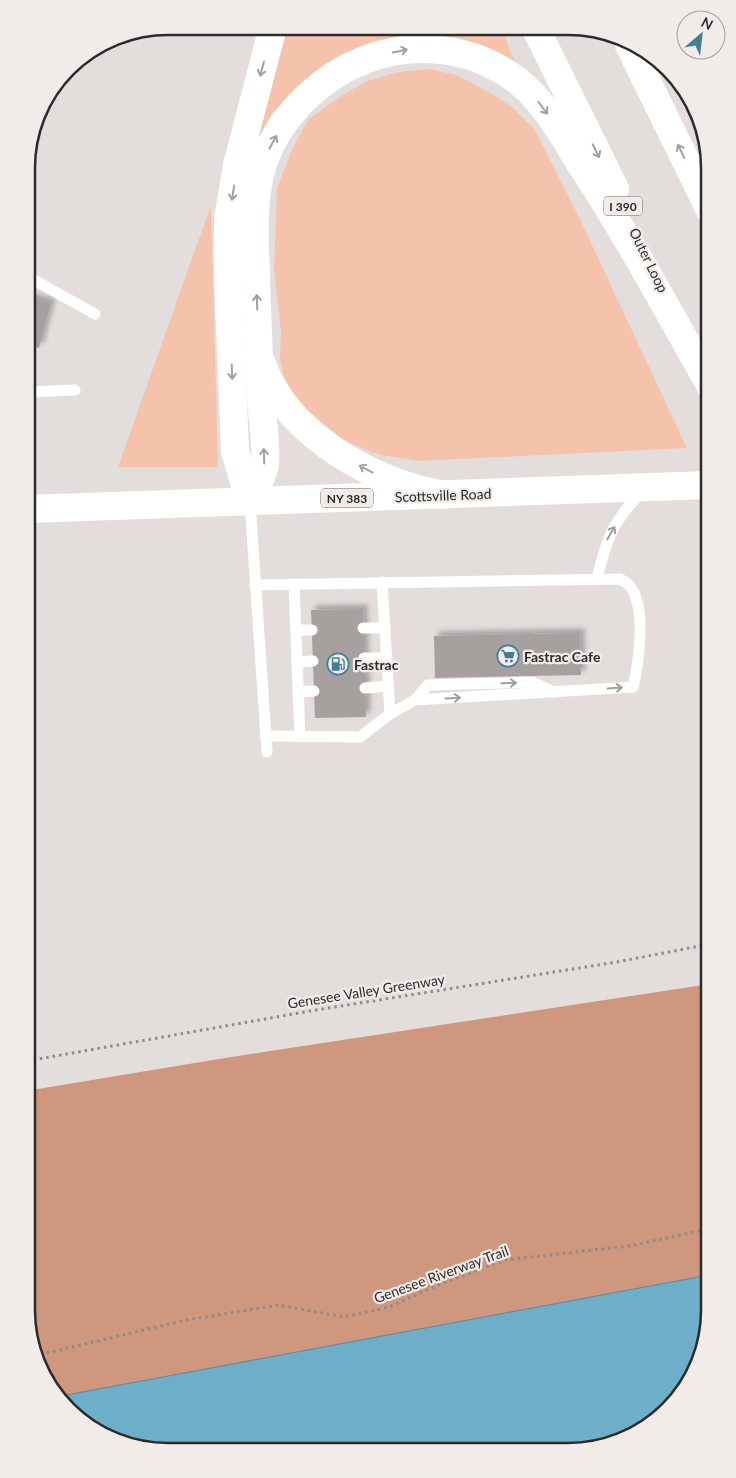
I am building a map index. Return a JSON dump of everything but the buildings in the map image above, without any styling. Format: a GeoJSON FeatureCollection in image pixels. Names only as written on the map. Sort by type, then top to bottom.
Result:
{"type":"FeatureCollection","features":[{"type":"Feature","properties":{"kind":"main road"},"geometry":{"type":"LineString","coordinates":[[250,502],[235,451],[228,277],[228,220],[237,165],[271,35]]}},
{"type":"Feature","properties":{"kind":"main road","name":"Outer Loop"},"geometry":{"type":"LineString","coordinates":[[539,35],[701,367]]}},
{"type":"Feature","properties":{"kind":"main road"},"geometry":{"type":"LineString","coordinates":[[250,502],[265,464],[258,350],[255,228],[256,199],[261,171],[277,134],[292,112],[311,92],[345,69],[386,54],[415,48],[459,53],[487,63],[513,78],[534,97],[565,140],[611,212],[701,369]]}},
{"type":"Feature","properties":{"kind":"main road"},"geometry":{"type":"LineString","coordinates":[[632,52],[701,192]]}},
{"type":"Feature","properties":{"kind":"main road"},"geometry":{"type":"LineString","coordinates":[[635,53],[646,80]]}},
{"type":"Feature","properties":{"kind":"main road"},"geometry":{"type":"LineString","coordinates":[[258,350],[266,375],[279,395],[321,440],[353,462],[378,476],[410,488],[445,495]]}},
{"type":"Feature","properties":{"kind":"main road","name":"Scottsville Road"},"geometry":{"type":"LineString","coordinates":[[35,509],[701,485]]}},
{"type":"Feature","properties":{"kind":"lane"},"geometry":{"type":"LineString","coordinates":[[35,280],[95,314]]}},
{"type":"Feature","properties":{"kind":"lane"},"geometry":{"type":"LineString","coordinates":[[35,392],[75,390]]}},
{"type":"Feature","properties":{"kind":"lane"},"geometry":{"type":"LineString","coordinates":[[597,579],[607,538],[626,508],[646,488]]}},
{"type":"Feature","properties":{"kind":"lane"},"geometry":{"type":"LineString","coordinates":[[250,502],[267,752]]}},
{"type":"Feature","properties":{"kind":"lane"},"geometry":{"type":"LineString","coordinates":[[255,585],[620,579],[629,585],[638,605],[640,658],[633,687],[556,692],[532,682],[428,684],[415,700],[390,714],[360,737],[266,736]]}},
{"type":"Feature","properties":{"kind":"lane"},"geometry":{"type":"LineString","coordinates":[[382,582],[390,714]]}},
{"type":"Feature","properties":{"kind":"lane"},"geometry":{"type":"LineString","coordinates":[[294,584],[300,736]]}},
{"type":"Feature","properties":{"kind":"lane"},"geometry":{"type":"LineString","coordinates":[[363,628],[385,628]]}},
{"type":"Feature","properties":{"kind":"lane"},"geometry":{"type":"LineString","coordinates":[[296,630],[312,630]]}},
{"type":"Feature","properties":{"kind":"lane"},"geometry":{"type":"LineString","coordinates":[[364,658],[387,658]]}},
{"type":"Feature","properties":{"kind":"lane"},"geometry":{"type":"LineString","coordinates":[[297,662],[313,661]]}},
{"type":"Feature","properties":{"kind":"lane"},"geometry":{"type":"LineString","coordinates":[[365,688],[388,686]]}},
{"type":"Feature","properties":{"kind":"lane"},"geometry":{"type":"LineString","coordinates":[[298,692],[314,691]]}},
{"type":"Feature","properties":{"kind":"path","name":"Genesee Valley Greenway"},"geometry":{"type":"LineString","coordinates":[[35,1059],[316,1010],[617,962],[701,946]]}},
{"type":"Feature","properties":{"kind":"path","name":"Genesee Riverway Trail"},"geometry":{"type":"LineString","coordinates":[[42,1354],[186,1320],[279,1305],[344,1317],[389,1307],[438,1285],[505,1260],[629,1246],[701,1231]]}},
{"type":"Feature","properties":{"kind":"shaded area"},"geometry":{"type":"Polygon","coordinates":[[[286,35],[428,35],[375,41],[346,52],[323,65],[272,113],[250,156],[286,35]]]}},
{"type":"Feature","properties":{"kind":"shaded area"},"geometry":{"type":"Polygon","coordinates":[[[428,35],[504,35],[515,62],[488,48],[458,38],[428,35]]]}},
{"type":"Feature","properties":{"kind":"shaded area"},"geometry":{"type":"Polygon","coordinates":[[[428,69],[457,75],[487,91],[511,106],[535,130],[579,217],[687,448],[418,461],[377,454],[344,441],[297,402],[284,377],[280,358],[281,331],[274,271],[277,188],[292,150],[308,120],[344,94],[370,80],[399,72],[428,69]]]}},
{"type":"Feature","properties":{"kind":"shaded area"},"geometry":{"type":"Polygon","coordinates":[[[211,205],[218,467],[118,467],[211,205]]]}},
{"type":"Feature","properties":{"kind":"shaded area"},"geometry":{"type":"Polygon","coordinates":[[[701,985],[701,1276],[66,1395],[57,1384],[42,1353],[36,1327],[35,1090],[231,1057],[701,985]]]}},
{"type":"Feature","properties":{"kind":"water"},"geometry":{"type":"Polygon","coordinates":[[[701,1276],[701,1319],[694,1353],[673,1391],[656,1410],[642,1421],[611,1436],[585,1442],[151,1442],[125,1436],[94,1421],[66,1395],[701,1276]]]}},
{"type":"Feature","properties":{"kind":"place","name":"Fastrac Cafe"},"geometry":{"type":"Point","coordinates":[508,656]}},
{"type":"Feature","properties":{"kind":"place","name":"Fastrac"},"geometry":{"type":"Point","coordinates":[338,664]}}]}
